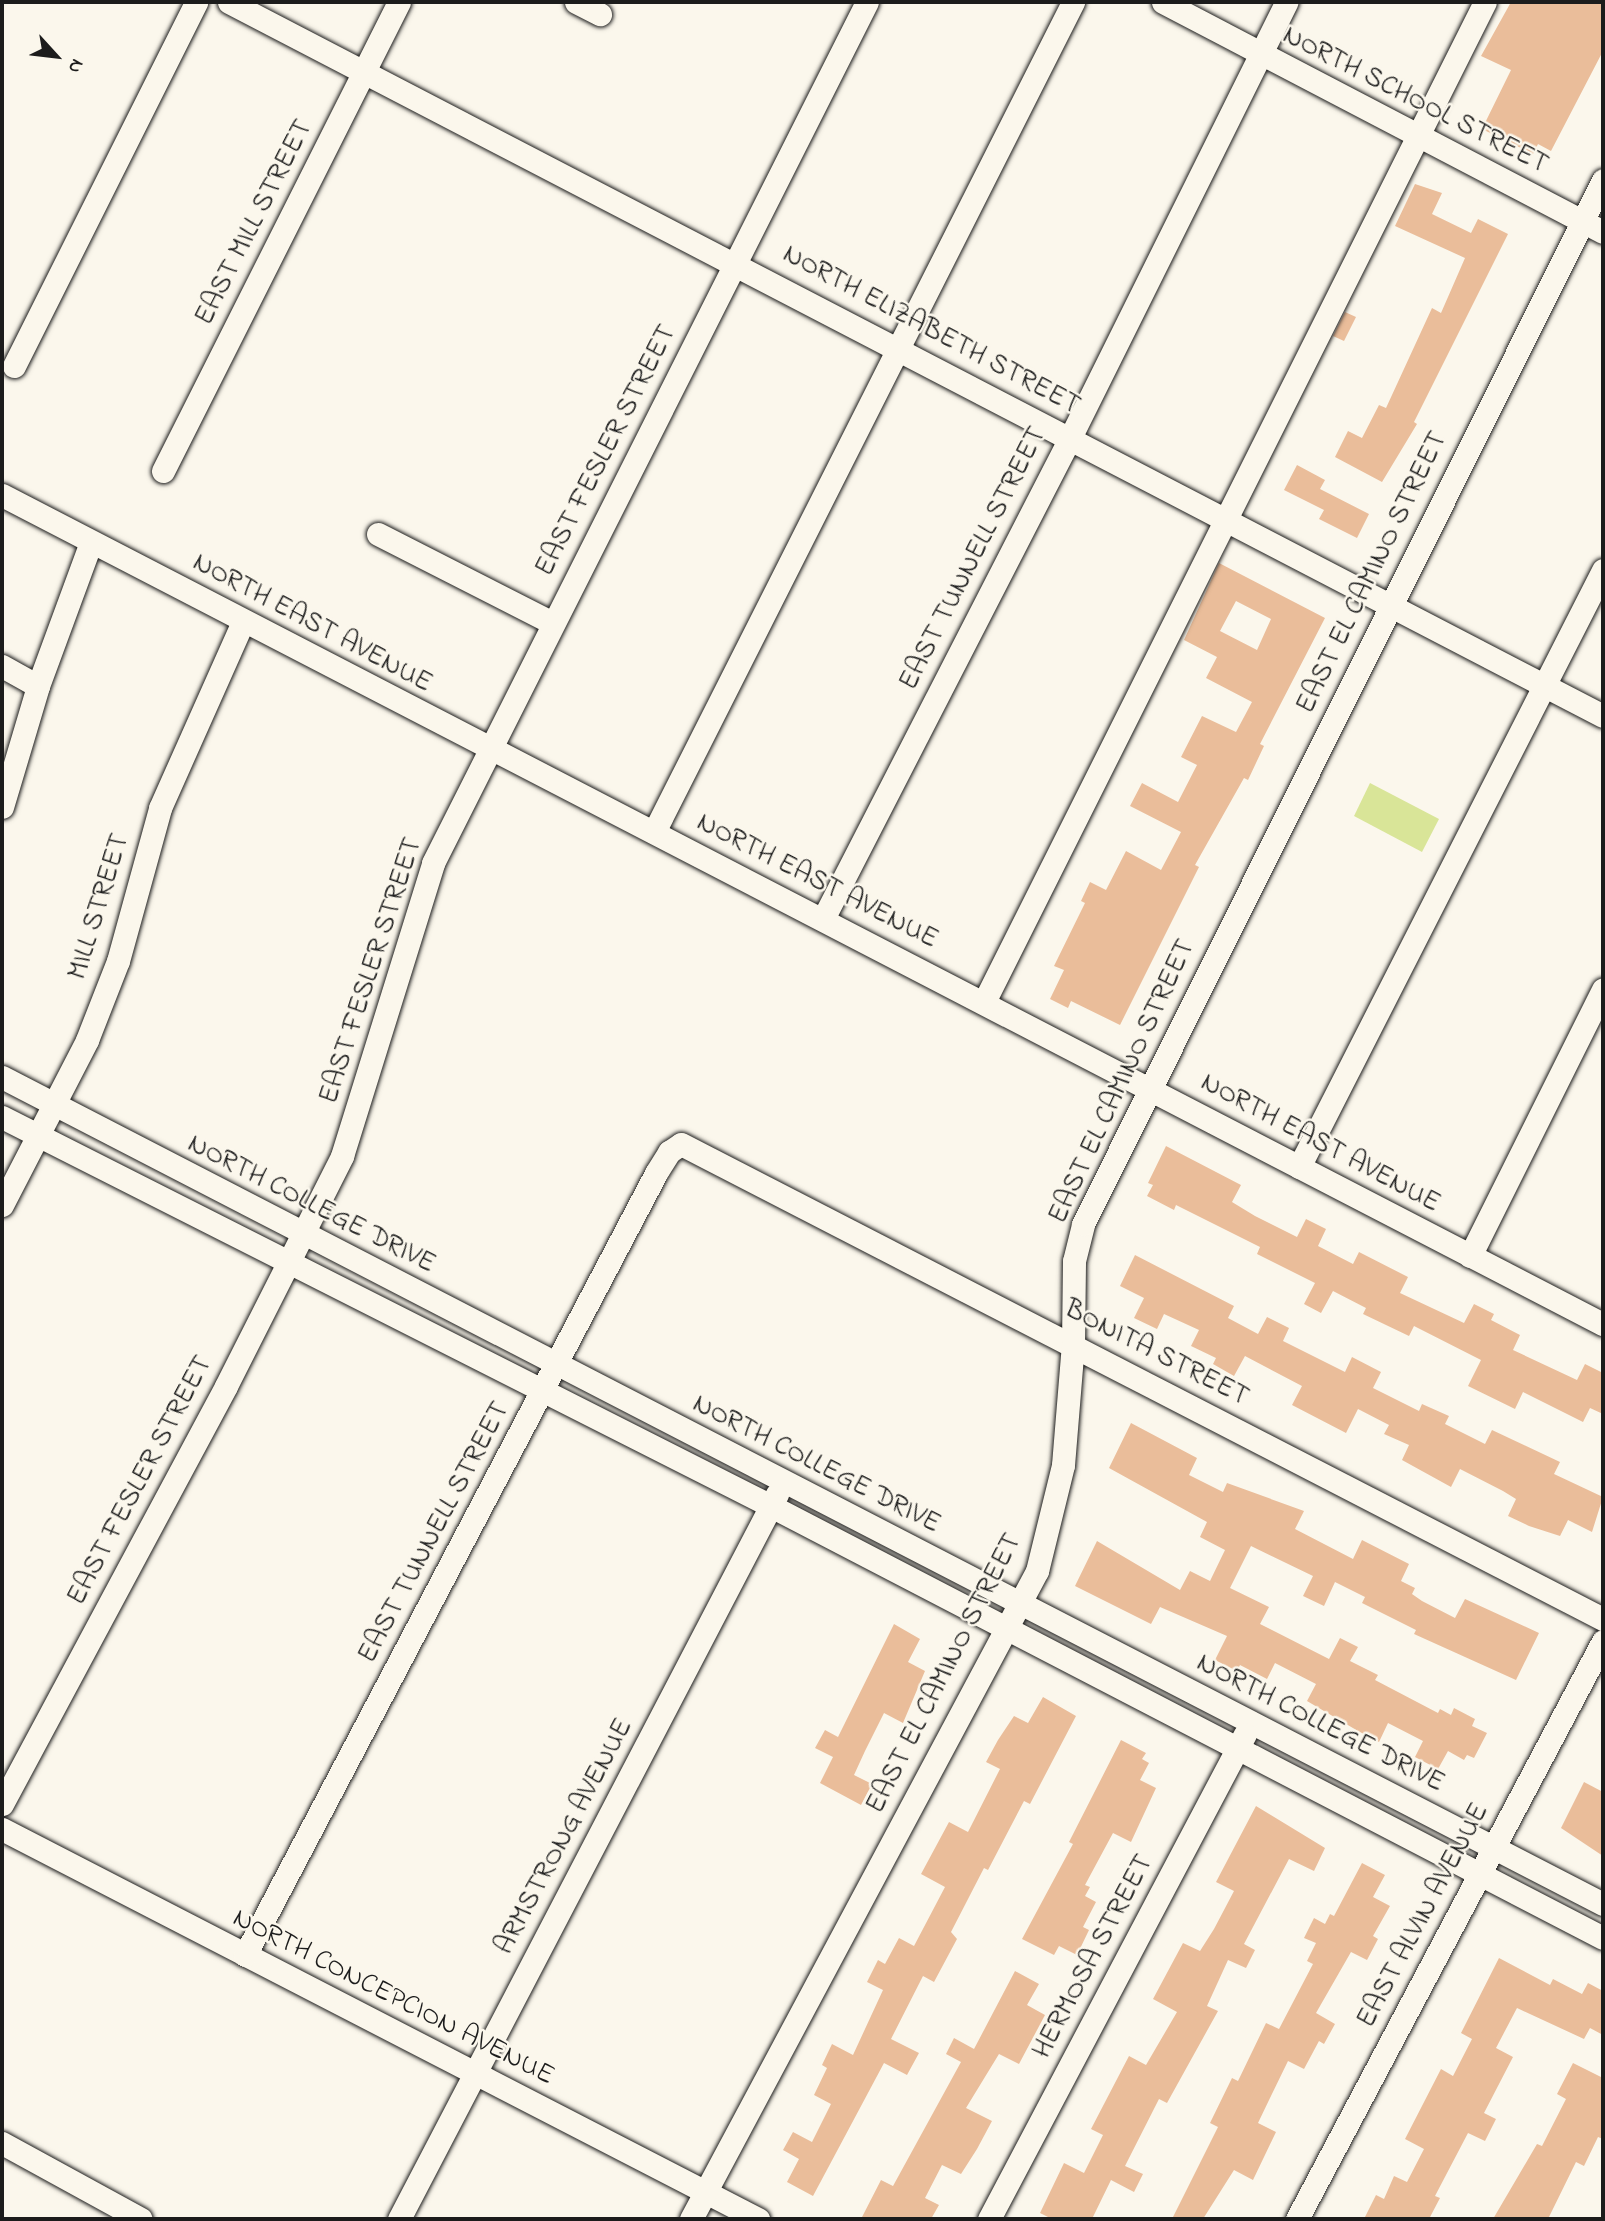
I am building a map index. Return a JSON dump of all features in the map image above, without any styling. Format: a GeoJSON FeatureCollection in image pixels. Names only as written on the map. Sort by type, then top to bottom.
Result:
{"type":"FeatureCollection","features":[{"type":"Feature","properties":{"kind":"street"},"geometry":{"type":"LineString","coordinates":[[14,366],[196,2]]}},
{"type":"Feature","properties":{"kind":"street","name":"NORTH ELIZABETH STREET"},"geometry":{"type":"LineString","coordinates":[[229,2],[1603,716]]}},
{"type":"Feature","properties":{"kind":"street","name":"EAST MILL STREET"},"geometry":{"type":"LineString","coordinates":[[163,471],[399,2]]}},
{"type":"Feature","properties":{"kind":"street"},"geometry":{"type":"LineString","coordinates":[[576,2],[600,14]]}},
{"type":"Feature","properties":{"kind":"street","name":"EAST FESLER STREET"},"geometry":{"type":"LineString","coordinates":[[2,1804],[289,1264],[342,1156],[370,1077],[433,863],[488,749],[867,2]]}},
{"type":"Feature","properties":{"kind":"street"},"geometry":{"type":"LineString","coordinates":[[654,832],[1073,2]]}},
{"type":"Feature","properties":{"kind":"street","name":"NORTH SCHOOL STREET"},"geometry":{"type":"LineString","coordinates":[[1163,2],[1603,232]]}},
{"type":"Feature","properties":{"kind":"street","name":"EAST TUNNELL STREET"},"geometry":{"type":"LineString","coordinates":[[824,917],[1070,438],[1286,2]]}},
{"type":"Feature","properties":{"kind":"street"},"geometry":{"type":"LineString","coordinates":[[985,1002],[1485,2]]}},
{"type":"Feature","properties":{"kind":"street","name":"EAST EL CAMINO STREET"},"geometry":{"type":"LineString","coordinates":[[691,2219],[1021,1604],[1047,1542],[1063,1465],[1073,1344],[1074,1261],[1083,1224],[1603,180]]}},
{"type":"Feature","properties":{"kind":"street","name":"NORTH EAST AVENUE"},"geometry":{"type":"LineString","coordinates":[[2,495],[488,749],[824,917],[1603,1324]]}},
{"type":"Feature","properties":{"kind":"street"},"geometry":{"type":"LineString","coordinates":[[378,534],[553,623]]}},
{"type":"Feature","properties":{"kind":"street"},"geometry":{"type":"LineString","coordinates":[[2,807],[38,686],[91,542]]}},
{"type":"Feature","properties":{"kind":"street"},"geometry":{"type":"LineString","coordinates":[[1299,1167],[1603,570]]}},
{"type":"Feature","properties":{"kind":"street","name":"MILL STREET"},"geometry":{"type":"LineString","coordinates":[[2,1205],[55,1106],[118,961],[165,795],[243,622]]}},
{"type":"Feature","properties":{"kind":"street"},"geometry":{"type":"LineString","coordinates":[[2,666],[38,686]]}},
{"type":"Feature","properties":{"kind":"street"},"geometry":{"type":"LineString","coordinates":[[1470,1256],[1603,989]]}},
{"type":"Feature","properties":{"kind":"street","name":"NORTH COLLEGE DRIVE"},"geometry":{"type":"LineString","coordinates":[[2,1077],[303,1236],[1603,1904]]}},
{"type":"Feature","properties":{"kind":"street","name":"NORTH COLLEGE DRIVE"},"geometry":{"type":"LineString","coordinates":[[2,1117],[771,1506],[1603,1938]]}},
{"type":"Feature","properties":{"kind":"street","name":"EAST TUNNELL STREET"},"geometry":{"type":"LineString","coordinates":[[245,1955],[544,1392],[656,1173],[669,1152],[681,1144]]}},
{"type":"Feature","properties":{"kind":"street","name":"BONITA STREET"},"geometry":{"type":"LineString","coordinates":[[681,1144],[1603,1619]]}},
{"type":"Feature","properties":{"kind":"street","name":"ARMSTRONG AVENUE"},"geometry":{"type":"LineString","coordinates":[[400,2219],[783,1482]]}},
{"type":"Feature","properties":{"kind":"street","name":"EAST ALVIN AVENUE"},"geometry":{"type":"LineString","coordinates":[[1297,2219],[1603,1641]]}},
{"type":"Feature","properties":{"kind":"street","name":"HERMOSA STREET"},"geometry":{"type":"LineString","coordinates":[[989,2219],[1251,1721]]}},
{"type":"Feature","properties":{"kind":"street","name":"NORTH CONCEPCION AVENUE"},"geometry":{"type":"LineString","coordinates":[[2,1829],[758,2219]]}},
{"type":"Feature","properties":{"kind":"street"},"geometry":{"type":"LineString","coordinates":[[2,2143],[141,2219]]}},
{"type":"Feature","properties":{"kind":"green space"},"geometry":{"type":"Polygon","coordinates":[[[1370,783],[1439,819],[1422,852],[1354,816],[1370,783]]]}},
{"type":"Feature","properties":{"kind":"building"},"geometry":{"type":"Polygon","coordinates":[[[1511,2],[1603,2],[1603,51],[1551,151],[1538,144],[1533,154],[1482,129],[1511,70],[1481,56],[1511,2]]]}},
{"type":"Feature","properties":{"kind":"building"},"geometry":{"type":"Polygon","coordinates":[[[1415,184],[1442,193],[1432,214],[1471,233],[1478,219],[1508,234],[1414,422],[1417,424],[1382,482],[1335,457],[1348,431],[1362,438],[1379,405],[1386,408],[1432,308],[1441,313],[1465,258],[1395,226],[1415,184]]]}},
{"type":"Feature","properties":{"kind":"building"},"geometry":{"type":"Polygon","coordinates":[[[1345,312],[1356,317],[1344,341],[1333,336],[1345,312]]]}},
{"type":"Feature","properties":{"kind":"building"},"geometry":{"type":"Polygon","coordinates":[[[1297,465],[1325,480],[1320,489],[1369,514],[1357,538],[1319,519],[1324,510],[1284,490],[1297,465]]]}},
{"type":"Feature","properties":{"kind":"building"},"geometry":{"type":"Polygon","coordinates":[[[1219,563],[1325,618],[1260,744],[1264,746],[1248,780],[1244,778],[1195,865],[1199,867],[1120,1025],[1071,1001],[1068,1008],[1050,999],[1064,970],[1054,966],[1085,903],[1081,901],[1090,882],[1106,890],[1126,851],[1161,870],[1181,832],[1130,806],[1142,783],[1178,802],[1197,765],[1181,757],[1202,716],[1236,732],[1252,702],[1206,678],[1217,657],[1184,640],[1219,563]],[[1236,601],[1220,631],[1257,650],[1271,619],[1236,601]]]}},
{"type":"Feature","properties":{"kind":"building"},"geometry":{"type":"Polygon","coordinates":[[[1166,1146],[1241,1185],[1232,1202],[1255,1216],[1297,1237],[1306,1219],[1326,1229],[1318,1246],[1353,1264],[1359,1252],[1408,1277],[1400,1293],[1464,1323],[1474,1304],[1494,1314],[1491,1320],[1520,1335],[1513,1350],[1577,1380],[1585,1364],[1603,1373],[1603,1414],[1590,1408],[1583,1422],[1523,1392],[1515,1409],[1468,1386],[1481,1360],[1414,1326],[1409,1336],[1363,1314],[1366,1308],[1333,1291],[1321,1313],[1304,1304],[1315,1283],[1257,1254],[1260,1247],[1176,1205],[1174,1210],[1147,1196],[1153,1185],[1148,1183],[1166,1146]]]}},
{"type":"Feature","properties":{"kind":"building"},"geometry":{"type":"Polygon","coordinates":[[[1135,1255],[1234,1306],[1228,1318],[1258,1334],[1267,1317],[1289,1328],[1283,1341],[1345,1372],[1352,1357],[1381,1372],[1373,1388],[1419,1411],[1422,1404],[1449,1416],[1445,1424],[1485,1444],[1492,1430],[1560,1462],[1554,1474],[1603,1497],[1592,1532],[1568,1520],[1560,1536],[1529,1526],[1508,1516],[1516,1499],[1503,1491],[1460,1469],[1451,1487],[1402,1460],[1409,1445],[1384,1434],[1389,1425],[1358,1409],[1346,1433],[1292,1405],[1302,1386],[1245,1356],[1234,1376],[1213,1364],[1216,1358],[1191,1346],[1199,1330],[1164,1314],[1157,1329],[1134,1318],[1144,1298],[1120,1286],[1135,1255]]]}},
{"type":"Feature","properties":{"kind":"building"},"geometry":{"type":"Polygon","coordinates":[[[1131,1423],[1197,1458],[1189,1475],[1223,1492],[1227,1483],[1304,1511],[1295,1529],[1353,1559],[1362,1540],[1409,1564],[1401,1581],[1415,1588],[1412,1594],[1455,1618],[1465,1599],[1539,1633],[1516,1680],[1414,1634],[1416,1630],[1362,1603],[1365,1597],[1335,1582],[1324,1606],[1303,1596],[1313,1576],[1251,1546],[1230,1588],[1269,1607],[1260,1624],[1329,1659],[1340,1638],[1358,1647],[1350,1661],[1378,1675],[1375,1680],[1438,1713],[1440,1709],[1451,1715],[1454,1708],[1475,1719],[1472,1726],[1487,1733],[1474,1758],[1467,1755],[1464,1760],[1448,1751],[1438,1769],[1415,1757],[1423,1741],[1388,1723],[1379,1742],[1358,1731],[1307,1701],[1316,1684],[1275,1663],[1267,1679],[1240,1665],[1237,1671],[1215,1660],[1227,1636],[1160,1607],[1151,1624],[1075,1586],[1097,1541],[1180,1590],[1190,1571],[1210,1581],[1225,1550],[1200,1537],[1207,1522],[1109,1468],[1131,1423]]]}},
{"type":"Feature","properties":{"kind":"building"},"geometry":{"type":"Polygon","coordinates":[[[894,1624],[920,1639],[908,1662],[925,1671],[903,1723],[884,1713],[865,1751],[854,1775],[872,1784],[861,1805],[820,1783],[833,1757],[815,1748],[825,1730],[838,1737],[894,1624]]]}},
{"type":"Feature","properties":{"kind":"building"},"geometry":{"type":"Polygon","coordinates":[[[1043,1697],[1076,1716],[1030,1804],[1024,1801],[988,1870],[984,1868],[951,1932],[957,1939],[934,1982],[923,1976],[891,2039],[919,2053],[907,2075],[884,2063],[813,2196],[787,2182],[799,2159],[783,2150],[793,2132],[812,2142],[831,2104],[814,2095],[827,2068],[822,2065],[832,2044],[853,2055],[883,1990],[867,1982],[878,1960],[885,1964],[899,1938],[914,1946],[945,1887],[921,1874],[949,1822],[968,1832],[1000,1769],[986,1762],[998,1740],[1014,1716],[1028,1723],[1043,1697]]]}},
{"type":"Feature","properties":{"kind":"building"},"geometry":{"type":"Polygon","coordinates":[[[1121,1740],[1146,1753],[1142,1759],[1149,1763],[1140,1780],[1156,1788],[1131,1842],[1113,1833],[1085,1885],[1090,1887],[1085,1896],[1096,1902],[1083,1927],[1089,1930],[1077,1955],[1059,1946],[1054,1955],[1022,1939],[1073,1844],[1069,1842],[1121,1740]]]}},
{"type":"Feature","properties":{"kind":"building"},"geometry":{"type":"Polygon","coordinates":[[[1584,1782],[1603,1792],[1603,1856],[1561,1828],[1584,1782]]]}},
{"type":"Feature","properties":{"kind":"building"},"geometry":{"type":"Polygon","coordinates":[[[1256,1806],[1325,1848],[1314,1871],[1289,1859],[1244,1944],[1255,1950],[1246,1968],[1228,1960],[1207,2006],[1218,2011],[1167,2103],[1159,2099],[1125,2166],[1143,2174],[1134,2192],[1111,2180],[1092,2219],[1052,2219],[1040,2213],[1064,2163],[1084,2173],[1103,2135],[1091,2129],[1129,2056],[1146,2065],[1177,2012],[1153,1999],[1183,1943],[1200,1951],[1214,1929],[1234,1891],[1216,1882],[1256,1806]]]}},
{"type":"Feature","properties":{"kind":"building"},"geometry":{"type":"Polygon","coordinates":[[[1362,1863],[1385,1875],[1373,1897],[1390,1906],[1373,1936],[1378,1939],[1367,1960],[1351,1952],[1316,2013],[1335,2024],[1324,2044],[1319,2041],[1304,2069],[1288,2061],[1258,2123],[1276,2132],[1253,2180],[1234,2170],[1203,2219],[1172,2219],[1218,2127],[1210,2123],[1232,2078],[1238,2081],[1266,2023],[1279,2029],[1313,1964],[1307,1961],[1316,1943],[1304,1938],[1314,1918],[1325,1924],[1330,1914],[1334,1916],[1362,1863]]]}},
{"type":"Feature","properties":{"kind":"building"},"geometry":{"type":"Polygon","coordinates":[[[1499,1958],[1550,1985],[1553,1979],[1582,1994],[1588,1983],[1603,1991],[1603,2035],[1590,2028],[1584,2039],[1517,2008],[1496,2048],[1513,2057],[1484,2113],[1496,2119],[1485,2141],[1468,2133],[1435,2196],[1440,2198],[1429,2219],[1364,2219],[1376,2195],[1384,2199],[1394,2176],[1407,2182],[1424,2149],[1405,2139],[1441,2069],[1453,2076],[1472,2039],[1461,2033],[1499,1958]]]}},
{"type":"Feature","properties":{"kind":"building"},"geometry":{"type":"Polygon","coordinates":[[[1015,1971],[1039,1984],[1027,2005],[1045,2015],[1019,2064],[999,2054],[966,2108],[992,2121],[977,2149],[961,2174],[942,2165],[925,2198],[939,2205],[931,2219],[861,2219],[881,2180],[893,2186],[961,2062],[946,2054],[954,2038],[974,2049],[1015,1971]]]}},
{"type":"Feature","properties":{"kind":"building"},"geometry":{"type":"Polygon","coordinates":[[[1573,2063],[1603,2078],[1603,2139],[1598,2137],[1584,2166],[1576,2162],[1548,2219],[1493,2219],[1537,2144],[1542,2146],[1566,2099],[1557,2094],[1573,2063]]]}}]}
